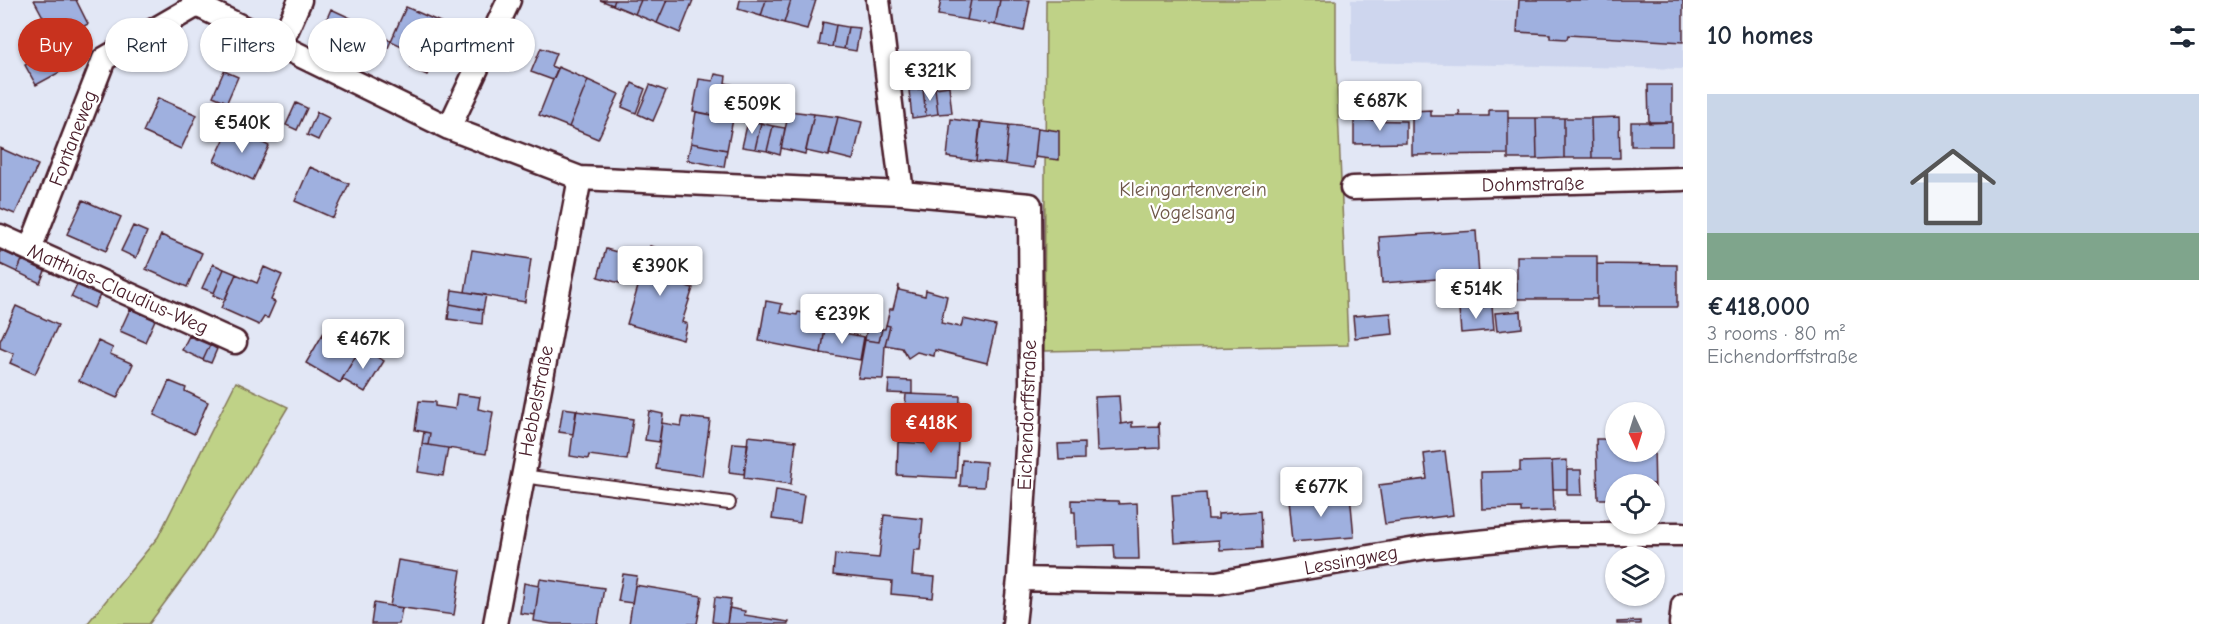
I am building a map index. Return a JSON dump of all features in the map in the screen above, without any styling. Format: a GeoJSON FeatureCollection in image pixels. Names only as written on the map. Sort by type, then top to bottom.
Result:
{"type":"FeatureCollection","features":[{"type":"Feature","properties":{"kind":"street"},"geometry":{"type":"LineString","coordinates":[[292,18],[300,0]]}},
{"type":"Feature","properties":{"kind":"street"},"geometry":{"type":"LineString","coordinates":[[509,0],[449,128],[580,178],[902,193],[878,0]]}},
{"type":"Feature","properties":{"kind":"street","name":"Fontaneweg"},"geometry":{"type":"LineString","coordinates":[[30,249],[104,59],[196,3],[225,18]]}},
{"type":"Feature","properties":{"kind":"street","name":"Fontaneweg"},"geometry":{"type":"LineString","coordinates":[[296,54],[449,128]]}},
{"type":"Feature","properties":{"kind":"street","name":"Hebbelstraße"},"geometry":{"type":"LineString","coordinates":[[495,624],[580,178]]}},
{"type":"Feature","properties":{"kind":"street","name":"Dohmstraße"},"geometry":{"type":"LineString","coordinates":[[1352,188],[1383,180],[1683,179]]}},
{"type":"Feature","properties":{"kind":"street","name":"Eichendorffstraße"},"geometry":{"type":"LineString","coordinates":[[902,193],[1030,206],[1031,383],[1019,579],[1014,624]]}},
{"type":"Feature","properties":{"kind":"street","name":"Matthias-Claudius-Weg"},"geometry":{"type":"LineString","coordinates":[[0,236],[235,342]]}},
{"type":"Feature","properties":{"kind":"street","name":"Lessingweg"},"geometry":{"type":"LineString","coordinates":[[1019,579],[1216,583],[1428,547],[1560,534],[1683,534]]}},
{"type":"Feature","properties":{"kind":"street"},"geometry":{"type":"LineString","coordinates":[[1681,624],[1683,605]]}},
{"type":"Feature","properties":{"kind":"lane"},"geometry":{"type":"LineString","coordinates":[[522,476],[729,503]]}},
{"type":"Feature","properties":{"kind":"shaded area"},"geometry":{"type":"Polygon","coordinates":[[[1351,0],[1683,0],[1683,69],[1351,62],[1351,0]]]}},
{"type":"Feature","properties":{"kind":"green space","name":"Kleingartenverein Vogelsang"},"geometry":{"type":"Polygon","coordinates":[[[1046,0],[1336,0],[1336,63],[1348,345],[1044,351],[1046,0]]]}},
{"type":"Feature","properties":{"kind":"green space"},"geometry":{"type":"Polygon","coordinates":[[[236,382],[288,407],[200,555],[149,624],[87,624],[158,537],[236,382]]]}},
{"type":"Feature","properties":{"kind":"building"},"geometry":{"type":"Polygon","coordinates":[[[34,0],[76,0],[85,18],[44,18],[34,0]]]}},
{"type":"Feature","properties":{"kind":"building"},"geometry":{"type":"Polygon","coordinates":[[[600,0],[615,0],[613,5],[600,0]]]}},
{"type":"Feature","properties":{"kind":"building"},"geometry":{"type":"Polygon","coordinates":[[[615,0],[641,0],[635,14],[613,5],[615,0]]]}},
{"type":"Feature","properties":{"kind":"building"},"geometry":{"type":"Polygon","coordinates":[[[641,0],[667,0],[657,23],[635,14],[641,0]]]}},
{"type":"Feature","properties":{"kind":"building"},"geometry":{"type":"Polygon","coordinates":[[[667,0],[693,0],[680,33],[657,23],[667,0]]]}},
{"type":"Feature","properties":{"kind":"building"},"geometry":{"type":"Polygon","coordinates":[[[740,0],[766,0],[761,16],[738,9],[740,0]]]}},
{"type":"Feature","properties":{"kind":"building"},"geometry":{"type":"Polygon","coordinates":[[[766,0],[791,0],[784,23],[761,16],[766,0]]]}},
{"type":"Feature","properties":{"kind":"building"},"geometry":{"type":"Polygon","coordinates":[[[791,0],[816,0],[807,29],[784,23],[791,0]]]}},
{"type":"Feature","properties":{"kind":"building"},"geometry":{"type":"Polygon","coordinates":[[[941,0],[971,0],[967,20],[938,15],[941,0]]]}},
{"type":"Feature","properties":{"kind":"building"},"geometry":{"type":"Polygon","coordinates":[[[971,0],[1000,0],[995,25],[967,20],[971,0]]]}},
{"type":"Feature","properties":{"kind":"building"},"geometry":{"type":"Polygon","coordinates":[[[1000,0],[1030,0],[1024,31],[995,25],[1000,0]]]}},
{"type":"Feature","properties":{"kind":"building"},"geometry":{"type":"Polygon","coordinates":[[[1519,0],[1683,0],[1683,42],[1568,35],[1567,39],[1550,38],[1550,34],[1517,32],[1519,0]]]}},
{"type":"Feature","properties":{"kind":"building"},"geometry":{"type":"Polygon","coordinates":[[[406,7],[431,18],[401,18],[406,7]]]}},
{"type":"Feature","properties":{"kind":"building"},"geometry":{"type":"Polygon","coordinates":[[[331,9],[350,18],[327,18],[331,9]]]}},
{"type":"Feature","properties":{"kind":"building"},"geometry":{"type":"Polygon","coordinates":[[[823,22],[836,25],[832,47],[819,45],[823,22]]]}},
{"type":"Feature","properties":{"kind":"building"},"geometry":{"type":"Polygon","coordinates":[[[399,23],[399,45],[391,41],[399,23]]]}},
{"type":"Feature","properties":{"kind":"building"},"geometry":{"type":"Polygon","coordinates":[[[836,25],[848,27],[844,49],[832,47],[836,25]]]}},
{"type":"Feature","properties":{"kind":"building"},"geometry":{"type":"Polygon","coordinates":[[[848,27],[860,28],[856,51],[844,49],[848,27]]]}},
{"type":"Feature","properties":{"kind":"building"},"geometry":{"type":"Polygon","coordinates":[[[541,48],[556,53],[551,66],[558,69],[553,80],[531,72],[535,72],[535,62],[541,48]]]}},
{"type":"Feature","properties":{"kind":"building"},"geometry":{"type":"Polygon","coordinates":[[[558,67],[588,80],[569,127],[539,115],[558,67]]]}},
{"type":"Feature","properties":{"kind":"building"},"geometry":{"type":"Polygon","coordinates":[[[29,72],[60,72],[36,85],[29,72]]]}},
{"type":"Feature","properties":{"kind":"building"},"geometry":{"type":"Polygon","coordinates":[[[224,72],[238,77],[227,102],[213,96],[224,72]]]}},
{"type":"Feature","properties":{"kind":"building"},"geometry":{"type":"Polygon","coordinates":[[[715,74],[726,76],[725,83],[740,86],[733,119],[693,111],[699,79],[713,81],[715,74]]]}},
{"type":"Feature","properties":{"kind":"building"},"geometry":{"type":"Polygon","coordinates":[[[588,80],[619,94],[598,139],[569,127],[588,80]]]}},
{"type":"Feature","properties":{"kind":"building"},"geometry":{"type":"Polygon","coordinates":[[[632,83],[645,89],[636,113],[622,107],[632,83]]]}},
{"type":"Feature","properties":{"kind":"building"},"geometry":{"type":"Polygon","coordinates":[[[650,85],[666,91],[653,121],[638,114],[650,85]]]}},
{"type":"Feature","properties":{"kind":"building"},"geometry":{"type":"Polygon","coordinates":[[[1648,85],[1672,85],[1672,122],[1649,123],[1648,85]]]}},
{"type":"Feature","properties":{"kind":"building"},"geometry":{"type":"Polygon","coordinates":[[[949,86],[952,113],[938,114],[935,88],[949,86]]]}},
{"type":"Feature","properties":{"kind":"building"},"geometry":{"type":"Polygon","coordinates":[[[935,88],[938,114],[926,116],[923,89],[935,88]]]}},
{"type":"Feature","properties":{"kind":"building"},"geometry":{"type":"Polygon","coordinates":[[[923,89],[926,116],[912,118],[909,90],[923,89]]]}},
{"type":"Feature","properties":{"kind":"building"},"geometry":{"type":"Polygon","coordinates":[[[158,98],[197,115],[181,149],[143,132],[158,98]]]}},
{"type":"Feature","properties":{"kind":"building"},"geometry":{"type":"Polygon","coordinates":[[[296,103],[307,108],[297,130],[286,125],[296,103]]]}},
{"type":"Feature","properties":{"kind":"building"},"geometry":{"type":"Polygon","coordinates":[[[1431,110],[1431,116],[1489,116],[1489,110],[1508,110],[1508,154],[1412,155],[1412,111],[1431,110]]]}},
{"type":"Feature","properties":{"kind":"building"},"geometry":{"type":"Polygon","coordinates":[[[789,111],[814,114],[805,154],[781,148],[789,111]]]}},
{"type":"Feature","properties":{"kind":"building"},"geometry":{"type":"Polygon","coordinates":[[[317,112],[329,118],[318,140],[307,135],[317,112]]]}},
{"type":"Feature","properties":{"kind":"building"},"geometry":{"type":"Polygon","coordinates":[[[696,112],[733,119],[727,150],[691,143],[696,112]]]}},
{"type":"Feature","properties":{"kind":"building"},"geometry":{"type":"Polygon","coordinates":[[[814,114],[838,117],[829,156],[806,151],[814,114]]]}},
{"type":"Feature","properties":{"kind":"building"},"geometry":{"type":"Polygon","coordinates":[[[838,117],[862,122],[853,160],[829,154],[838,117]]]}},
{"type":"Feature","properties":{"kind":"building"},"geometry":{"type":"Polygon","coordinates":[[[1619,117],[1620,158],[1592,158],[1591,118],[1619,117]]]}},
{"type":"Feature","properties":{"kind":"building"},"geometry":{"type":"Polygon","coordinates":[[[1508,118],[1536,118],[1537,159],[1508,159],[1508,118]]]}},
{"type":"Feature","properties":{"kind":"building"},"geometry":{"type":"Polygon","coordinates":[[[1536,118],[1564,118],[1564,158],[1537,159],[1536,118]]]}},
{"type":"Feature","properties":{"kind":"building"},"geometry":{"type":"Polygon","coordinates":[[[1564,118],[1591,118],[1592,158],[1564,158],[1564,118]]]}},
{"type":"Feature","properties":{"kind":"building"},"geometry":{"type":"Polygon","coordinates":[[[951,119],[980,123],[976,161],[947,157],[951,119]]]}},
{"type":"Feature","properties":{"kind":"building"},"geometry":{"type":"Polygon","coordinates":[[[1354,120],[1406,121],[1406,143],[1354,144],[1354,120]]]}},
{"type":"Feature","properties":{"kind":"building"},"geometry":{"type":"Polygon","coordinates":[[[748,121],[761,123],[755,149],[742,147],[748,121]]]}},
{"type":"Feature","properties":{"kind":"building"},"geometry":{"type":"Polygon","coordinates":[[[981,122],[1009,125],[1005,164],[976,161],[981,122]]]}},
{"type":"Feature","properties":{"kind":"building"},"geometry":{"type":"Polygon","coordinates":[[[1631,122],[1672,122],[1672,146],[1631,146],[1631,122]]]}},
{"type":"Feature","properties":{"kind":"building"},"geometry":{"type":"Polygon","coordinates":[[[761,123],[773,126],[767,151],[755,149],[761,123]]]}},
{"type":"Feature","properties":{"kind":"building"},"geometry":{"type":"Polygon","coordinates":[[[1009,125],[1038,128],[1034,168],[1005,164],[1009,125]]]}},
{"type":"Feature","properties":{"kind":"building"},"geometry":{"type":"Polygon","coordinates":[[[773,126],[785,128],[780,155],[767,151],[773,126]]]}},
{"type":"Feature","properties":{"kind":"building"},"geometry":{"type":"Polygon","coordinates":[[[230,127],[269,146],[253,180],[214,161],[230,127]]]}},
{"type":"Feature","properties":{"kind":"building"},"geometry":{"type":"Polygon","coordinates":[[[1038,128],[1059,131],[1059,160],[1035,157],[1038,128]]]}},
{"type":"Feature","properties":{"kind":"building"},"geometry":{"type":"Polygon","coordinates":[[[691,143],[727,150],[724,167],[687,160],[691,143]]]}},
{"type":"Feature","properties":{"kind":"building"},"geometry":{"type":"Polygon","coordinates":[[[0,148],[38,165],[15,214],[0,208],[0,148]]]}},
{"type":"Feature","properties":{"kind":"building"},"geometry":{"type":"Polygon","coordinates":[[[310,167],[349,184],[333,218],[295,201],[310,167]]]}},
{"type":"Feature","properties":{"kind":"building"},"geometry":{"type":"Polygon","coordinates":[[[83,200],[121,217],[106,251],[67,234],[83,200]]]}},
{"type":"Feature","properties":{"kind":"building"},"geometry":{"type":"Polygon","coordinates":[[[133,226],[147,232],[136,258],[121,251],[133,226]]]}},
{"type":"Feature","properties":{"kind":"building"},"geometry":{"type":"Polygon","coordinates":[[[1476,231],[1479,276],[1382,283],[1379,237],[1476,231]]]}},
{"type":"Feature","properties":{"kind":"building"},"geometry":{"type":"Polygon","coordinates":[[[161,235],[202,253],[187,287],[146,269],[161,235]]]}},
{"type":"Feature","properties":{"kind":"building"},"geometry":{"type":"Polygon","coordinates":[[[650,246],[678,254],[674,269],[661,278],[693,288],[682,322],[687,324],[683,340],[627,324],[650,246]]]}},
{"type":"Feature","properties":{"kind":"building"},"geometry":{"type":"Polygon","coordinates":[[[606,249],[639,258],[630,286],[598,277],[606,249]]]}},
{"type":"Feature","properties":{"kind":"building"},"geometry":{"type":"Polygon","coordinates":[[[0,250],[22,260],[17,272],[0,264],[0,250]]]}},
{"type":"Feature","properties":{"kind":"building"},"geometry":{"type":"Polygon","coordinates":[[[472,250],[531,259],[525,302],[465,292],[472,250]]]}},
{"type":"Feature","properties":{"kind":"building"},"geometry":{"type":"Polygon","coordinates":[[[1517,256],[1597,256],[1597,299],[1517,299],[1517,256]]]}},
{"type":"Feature","properties":{"kind":"building"},"geometry":{"type":"Polygon","coordinates":[[[22,260],[45,271],[40,283],[17,272],[22,260]]]}},
{"type":"Feature","properties":{"kind":"building"},"geometry":{"type":"Polygon","coordinates":[[[213,264],[224,269],[214,293],[202,288],[213,264]]]}},
{"type":"Feature","properties":{"kind":"building"},"geometry":{"type":"Polygon","coordinates":[[[1597,264],[1677,265],[1677,307],[1597,307],[1597,264]]]}},
{"type":"Feature","properties":{"kind":"building"},"geometry":{"type":"Polygon","coordinates":[[[264,267],[282,275],[271,300],[275,302],[268,318],[264,317],[259,325],[221,308],[236,274],[257,283],[264,267]]]}},
{"type":"Feature","properties":{"kind":"building"},"geometry":{"type":"Polygon","coordinates":[[[224,269],[236,274],[225,300],[213,295],[224,269]]]}},
{"type":"Feature","properties":{"kind":"building"},"geometry":{"type":"Polygon","coordinates":[[[77,285],[100,295],[94,308],[71,297],[77,285]]]}},
{"type":"Feature","properties":{"kind":"building"},"geometry":{"type":"Polygon","coordinates":[[[899,285],[899,290],[925,296],[926,290],[947,296],[941,323],[961,327],[963,319],[996,326],[987,363],[935,350],[934,356],[917,352],[908,358],[902,348],[885,345],[890,326],[886,325],[899,285]]]}},
{"type":"Feature","properties":{"kind":"building"},"geometry":{"type":"Polygon","coordinates":[[[452,290],[486,295],[483,310],[450,304],[452,290]]]}},
{"type":"Feature","properties":{"kind":"building"},"geometry":{"type":"Polygon","coordinates":[[[766,301],[782,304],[780,312],[797,315],[798,312],[827,317],[821,353],[759,341],[766,301]]]}},
{"type":"Feature","properties":{"kind":"building"},"geometry":{"type":"Polygon","coordinates":[[[450,304],[483,310],[482,324],[448,319],[450,304]]]}},
{"type":"Feature","properties":{"kind":"building"},"geometry":{"type":"Polygon","coordinates":[[[16,306],[58,325],[35,374],[10,363],[14,354],[0,348],[0,341],[16,306]]]}},
{"type":"Feature","properties":{"kind":"building"},"geometry":{"type":"Polygon","coordinates":[[[1492,306],[1494,330],[1461,333],[1459,309],[1492,306]]]}},
{"type":"Feature","properties":{"kind":"building"},"geometry":{"type":"Polygon","coordinates":[[[130,309],[155,320],[145,342],[120,331],[130,309]]]}},
{"type":"Feature","properties":{"kind":"building"},"geometry":{"type":"Polygon","coordinates":[[[1521,311],[1522,328],[1497,331],[1495,313],[1521,311]]]}},
{"type":"Feature","properties":{"kind":"building"},"geometry":{"type":"Polygon","coordinates":[[[1391,313],[1393,334],[1355,338],[1353,316],[1391,313]]]}},
{"type":"Feature","properties":{"kind":"building"},"geometry":{"type":"Polygon","coordinates":[[[886,325],[890,326],[885,345],[883,379],[858,378],[865,340],[879,342],[882,329],[885,329],[886,325]]]}},
{"type":"Feature","properties":{"kind":"building"},"geometry":{"type":"Polygon","coordinates":[[[867,326],[882,329],[879,342],[865,340],[867,326]]]}},
{"type":"Feature","properties":{"kind":"building"},"geometry":{"type":"Polygon","coordinates":[[[327,327],[361,347],[340,383],[306,363],[327,327]]]}},
{"type":"Feature","properties":{"kind":"building"},"geometry":{"type":"Polygon","coordinates":[[[825,329],[864,337],[860,360],[821,353],[825,329]]]}},
{"type":"Feature","properties":{"kind":"building"},"geometry":{"type":"Polygon","coordinates":[[[189,336],[210,345],[203,360],[182,350],[189,336]]]}},
{"type":"Feature","properties":{"kind":"building"},"geometry":{"type":"Polygon","coordinates":[[[98,341],[113,348],[110,354],[133,364],[117,398],[79,381],[98,341]]]}},
{"type":"Feature","properties":{"kind":"building"},"geometry":{"type":"Polygon","coordinates":[[[210,345],[217,349],[211,363],[203,360],[210,345]]]}},
{"type":"Feature","properties":{"kind":"building"},"geometry":{"type":"Polygon","coordinates":[[[361,347],[384,361],[365,392],[342,379],[361,347]]]}},
{"type":"Feature","properties":{"kind":"building"},"geometry":{"type":"Polygon","coordinates":[[[889,380],[912,381],[912,394],[888,393],[889,380]]]}},
{"type":"Feature","properties":{"kind":"building"},"geometry":{"type":"Polygon","coordinates":[[[169,381],[186,388],[185,391],[208,402],[194,434],[154,415],[169,381]]]}},
{"type":"Feature","properties":{"kind":"building"},"geometry":{"type":"Polygon","coordinates":[[[457,394],[480,397],[478,409],[493,412],[486,454],[428,445],[430,433],[415,430],[419,401],[435,402],[435,406],[455,409],[457,394]]]}},
{"type":"Feature","properties":{"kind":"building"},"geometry":{"type":"Polygon","coordinates":[[[906,394],[960,396],[959,424],[904,421],[906,394]]]}},
{"type":"Feature","properties":{"kind":"building"},"geometry":{"type":"Polygon","coordinates":[[[1119,396],[1121,424],[1132,422],[1132,427],[1158,426],[1159,422],[1160,448],[1097,451],[1095,397],[1119,396]]]}},
{"type":"Feature","properties":{"kind":"building"},"geometry":{"type":"Polygon","coordinates":[[[563,408],[577,410],[573,434],[559,432],[563,408]]]}},
{"type":"Feature","properties":{"kind":"building"},"geometry":{"type":"Polygon","coordinates":[[[576,411],[633,419],[627,460],[589,455],[588,459],[570,456],[576,411]]]}},
{"type":"Feature","properties":{"kind":"building"},"geometry":{"type":"Polygon","coordinates":[[[649,411],[663,414],[659,442],[645,440],[649,411]]]}},
{"type":"Feature","properties":{"kind":"building"},"geometry":{"type":"Polygon","coordinates":[[[683,417],[710,420],[702,476],[656,469],[662,423],[681,426],[683,417]]]}},
{"type":"Feature","properties":{"kind":"building"},"geometry":{"type":"Polygon","coordinates":[[[931,422],[959,424],[956,478],[897,475],[898,442],[930,444],[931,422]]]}},
{"type":"Feature","properties":{"kind":"building"},"geometry":{"type":"Polygon","coordinates":[[[424,432],[430,433],[428,445],[422,444],[424,432]]]}},
{"type":"Feature","properties":{"kind":"building"},"geometry":{"type":"Polygon","coordinates":[[[748,436],[796,441],[791,484],[744,478],[748,436]]]}},
{"type":"Feature","properties":{"kind":"building"},"geometry":{"type":"Polygon","coordinates":[[[1596,439],[1605,439],[1605,462],[1654,462],[1655,474],[1605,474],[1605,499],[1598,499],[1596,439]]]}},
{"type":"Feature","properties":{"kind":"building"},"geometry":{"type":"Polygon","coordinates":[[[733,443],[748,444],[744,474],[729,472],[733,443]]]}},
{"type":"Feature","properties":{"kind":"building"},"geometry":{"type":"Polygon","coordinates":[[[1084,443],[1084,459],[1059,460],[1058,444],[1084,443]]]}},
{"type":"Feature","properties":{"kind":"building"},"geometry":{"type":"Polygon","coordinates":[[[422,444],[448,448],[443,476],[418,472],[422,444]]]}},
{"type":"Feature","properties":{"kind":"building"},"geometry":{"type":"Polygon","coordinates":[[[1445,451],[1453,515],[1385,524],[1379,485],[1427,479],[1424,454],[1445,451]]]}},
{"type":"Feature","properties":{"kind":"building"},"geometry":{"type":"Polygon","coordinates":[[[962,460],[986,462],[984,487],[960,486],[962,460]]]}},
{"type":"Feature","properties":{"kind":"building"},"geometry":{"type":"Polygon","coordinates":[[[1567,460],[1567,489],[1553,489],[1552,461],[1567,460]]]}},
{"type":"Feature","properties":{"kind":"building"},"geometry":{"type":"Polygon","coordinates":[[[1552,461],[1554,511],[1521,512],[1521,508],[1482,509],[1481,472],[1520,471],[1520,462],[1552,461]]]}},
{"type":"Feature","properties":{"kind":"building"},"geometry":{"type":"Polygon","coordinates":[[[1567,470],[1581,470],[1582,495],[1567,495],[1567,470]]]}},
{"type":"Feature","properties":{"kind":"building"},"geometry":{"type":"Polygon","coordinates":[[[776,490],[804,495],[800,523],[772,519],[776,490]]]}},
{"type":"Feature","properties":{"kind":"building"},"geometry":{"type":"Polygon","coordinates":[[[1206,493],[1208,519],[1218,519],[1218,514],[1260,511],[1262,548],[1220,550],[1219,540],[1175,543],[1172,495],[1206,493]]]}},
{"type":"Feature","properties":{"kind":"building"},"geometry":{"type":"Polygon","coordinates":[[[1350,494],[1354,537],[1292,542],[1288,499],[1350,494]]]}},
{"type":"Feature","properties":{"kind":"building"},"geometry":{"type":"Polygon","coordinates":[[[1072,500],[1118,501],[1119,504],[1137,503],[1139,559],[1115,559],[1114,545],[1076,546],[1075,512],[1072,512],[1072,500]]]}},
{"type":"Feature","properties":{"kind":"building"},"geometry":{"type":"Polygon","coordinates":[[[884,515],[923,519],[920,550],[914,550],[912,575],[935,577],[933,598],[891,594],[892,581],[833,575],[835,554],[879,558],[884,515]]]}},
{"type":"Feature","properties":{"kind":"building"},"geometry":{"type":"Polygon","coordinates":[[[398,560],[461,570],[454,615],[390,606],[398,560]]]}},
{"type":"Feature","properties":{"kind":"building"},"geometry":{"type":"Polygon","coordinates":[[[623,574],[637,576],[632,603],[618,601],[623,574]]]}},
{"type":"Feature","properties":{"kind":"building"},"geometry":{"type":"Polygon","coordinates":[[[540,579],[604,588],[598,624],[552,624],[534,621],[540,579]]]}},
{"type":"Feature","properties":{"kind":"building"},"geometry":{"type":"Polygon","coordinates":[[[524,583],[539,586],[535,615],[520,613],[524,583]]]}},
{"type":"Feature","properties":{"kind":"building"},"geometry":{"type":"Polygon","coordinates":[[[635,585],[702,596],[697,624],[629,624],[635,585]]]}},
{"type":"Feature","properties":{"kind":"building"},"geometry":{"type":"Polygon","coordinates":[[[715,597],[731,599],[727,624],[712,622],[715,597]]]}},
{"type":"Feature","properties":{"kind":"building"},"geometry":{"type":"Polygon","coordinates":[[[374,603],[402,608],[399,624],[371,624],[374,603]]]}},
{"type":"Feature","properties":{"kind":"building"},"geometry":{"type":"Polygon","coordinates":[[[729,608],[745,611],[744,615],[789,622],[788,624],[727,624],[729,608]]]}},
{"type":"Feature","properties":{"kind":"building"},"geometry":{"type":"Polygon","coordinates":[[[1640,621],[1640,624],[1617,624],[1617,622],[1640,621]]]}}]}
